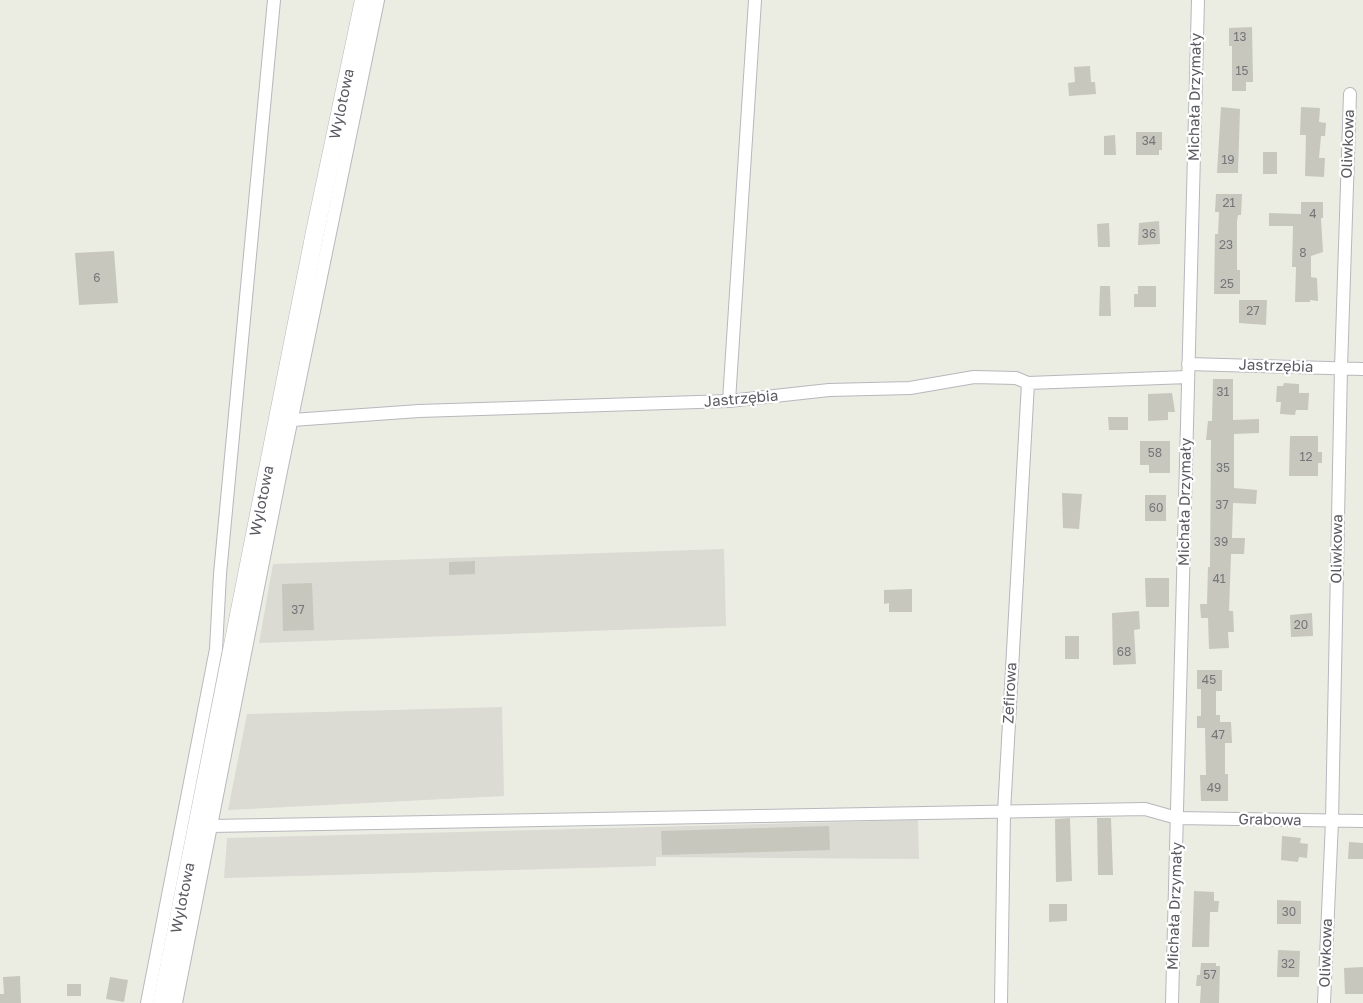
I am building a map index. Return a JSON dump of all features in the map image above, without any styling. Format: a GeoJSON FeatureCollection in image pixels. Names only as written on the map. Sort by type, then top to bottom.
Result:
{"type":"FeatureCollection","features":[{"type":"Feature","properties":{"kind":"street","name":"Wylotowa"},"geometry":{"type":"LineString","coordinates":[[147,1003],[216,649],[220,574],[274,0]]}},
{"type":"Feature","properties":{"kind":"street","name":"Wylotowa"},"geometry":{"type":"LineString","coordinates":[[162,1003],[315,232],[364,0]]}},
{"type":"Feature","properties":{"kind":"street","name":"Wylotowa"},"geometry":{"type":"LineString","coordinates":[[176,1003],[210,826],[378,0]]}},
{"type":"Feature","properties":{"kind":"street"},"geometry":{"type":"LineString","coordinates":[[729,401],[755,0]]}},
{"type":"Feature","properties":{"kind":"street","name":"Michała Drzymały"},"geometry":{"type":"LineString","coordinates":[[1172,1003],[1198,0]]}},
{"type":"Feature","properties":{"kind":"street","name":"Oliwkowa"},"geometry":{"type":"LineString","coordinates":[[1324,1003],[1332,821],[1341,368],[1350,94]]}},
{"type":"Feature","properties":{"kind":"street","name":"Jastrzębia"},"geometry":{"type":"LineString","coordinates":[[1188,364],[1363,368]]}},
{"type":"Feature","properties":{"kind":"street","name":"Jastrzębia"},"geometry":{"type":"LineString","coordinates":[[292,420],[419,411],[729,401],[829,390],[910,388],[974,377],[1016,378],[1028,383],[1188,377]]}},
{"type":"Feature","properties":{"kind":"street","name":"Zefirowa"},"geometry":{"type":"LineString","coordinates":[[1001,1003],[1004,812],[1028,383]]}},
{"type":"Feature","properties":{"kind":"street","name":"Grabowa"},"geometry":{"type":"LineString","coordinates":[[210,826],[1145,809],[1177,818],[1363,821]]}},
{"type":"Feature","properties":{"kind":"shaded area"},"geometry":{"type":"Polygon","coordinates":[[[724,549],[726,626],[259,643],[273,564],[724,549]]]}},
{"type":"Feature","properties":{"kind":"shaded area"},"geometry":{"type":"Polygon","coordinates":[[[502,707],[504,796],[228,810],[247,714],[502,707]]]}},
{"type":"Feature","properties":{"kind":"shaded area"},"geometry":{"type":"Polygon","coordinates":[[[918,820],[919,859],[656,857],[656,866],[224,878],[227,838],[918,820]]]}},
{"type":"Feature","properties":{"kind":"building"},"geometry":{"type":"Polygon","coordinates":[[[1252,27],[1253,82],[1246,82],[1246,91],[1232,91],[1232,46],[1229,46],[1229,28],[1252,27]]]}},
{"type":"Feature","properties":{"kind":"building"},"geometry":{"type":"Polygon","coordinates":[[[1090,66],[1091,82],[1095,82],[1096,94],[1069,96],[1068,83],[1075,82],[1074,67],[1090,66]]]}},
{"type":"Feature","properties":{"kind":"building"},"geometry":{"type":"Polygon","coordinates":[[[1221,107],[1240,109],[1238,173],[1217,173],[1221,107]]]}},
{"type":"Feature","properties":{"kind":"building"},"geometry":{"type":"Polygon","coordinates":[[[1301,107],[1320,108],[1319,122],[1326,123],[1325,136],[1321,136],[1319,158],[1325,158],[1324,177],[1305,176],[1306,135],[1300,135],[1301,107]]]}},
{"type":"Feature","properties":{"kind":"building"},"geometry":{"type":"Polygon","coordinates":[[[1136,132],[1162,132],[1162,150],[1159,150],[1159,155],[1136,155],[1136,132]]]}},
{"type":"Feature","properties":{"kind":"building"},"geometry":{"type":"Polygon","coordinates":[[[1115,135],[1116,155],[1104,155],[1104,136],[1115,135]]]}},
{"type":"Feature","properties":{"kind":"building"},"geometry":{"type":"Polygon","coordinates":[[[1263,152],[1277,152],[1277,174],[1263,174],[1263,152]]]}},
{"type":"Feature","properties":{"kind":"building"},"geometry":{"type":"Polygon","coordinates":[[[1216,194],[1242,194],[1241,215],[1238,215],[1237,221],[1237,270],[1240,270],[1240,294],[1214,294],[1215,234],[1218,234],[1219,212],[1215,212],[1216,194]]]}},
{"type":"Feature","properties":{"kind":"building"},"geometry":{"type":"Polygon","coordinates":[[[1301,202],[1323,202],[1323,218],[1321,218],[1323,252],[1311,256],[1311,277],[1317,278],[1318,301],[1295,302],[1296,267],[1292,267],[1293,226],[1269,226],[1269,213],[1301,214],[1301,202]]]}},
{"type":"Feature","properties":{"kind":"building"},"geometry":{"type":"Polygon","coordinates":[[[1159,221],[1160,244],[1138,245],[1139,223],[1159,221]]]}},
{"type":"Feature","properties":{"kind":"building"},"geometry":{"type":"Polygon","coordinates":[[[1109,223],[1110,247],[1098,247],[1097,224],[1109,223]]]}},
{"type":"Feature","properties":{"kind":"building"},"geometry":{"type":"Polygon","coordinates":[[[114,251],[118,303],[79,305],[75,253],[114,251]]]}},
{"type":"Feature","properties":{"kind":"building"},"geometry":{"type":"Polygon","coordinates":[[[1100,286],[1110,286],[1111,316],[1099,316],[1100,286]]]}},
{"type":"Feature","properties":{"kind":"building"},"geometry":{"type":"Polygon","coordinates":[[[1138,286],[1156,286],[1156,307],[1134,307],[1134,294],[1138,294],[1138,286]]]}},
{"type":"Feature","properties":{"kind":"building"},"geometry":{"type":"Polygon","coordinates":[[[1239,300],[1267,300],[1266,325],[1239,323],[1239,300]]]}},
{"type":"Feature","properties":{"kind":"building"},"geometry":{"type":"Polygon","coordinates":[[[1213,379],[1233,379],[1233,420],[1259,419],[1259,433],[1234,434],[1234,488],[1257,490],[1256,504],[1233,503],[1232,538],[1245,538],[1244,554],[1231,554],[1229,611],[1233,611],[1234,632],[1228,632],[1229,648],[1209,649],[1208,618],[1201,618],[1200,604],[1207,604],[1208,567],[1210,567],[1211,440],[1206,440],[1208,421],[1212,421],[1213,379]]]}},
{"type":"Feature","properties":{"kind":"building"},"geometry":{"type":"Polygon","coordinates":[[[1284,383],[1299,384],[1299,393],[1309,393],[1308,410],[1296,410],[1295,415],[1280,414],[1281,402],[1276,402],[1277,386],[1283,386],[1284,383]]]}},
{"type":"Feature","properties":{"kind":"building"},"geometry":{"type":"Polygon","coordinates":[[[1172,393],[1175,412],[1168,412],[1168,420],[1148,421],[1148,394],[1172,393]]]}},
{"type":"Feature","properties":{"kind":"building"},"geometry":{"type":"Polygon","coordinates":[[[1108,417],[1128,417],[1128,430],[1109,430],[1108,417]]]}},
{"type":"Feature","properties":{"kind":"building"},"geometry":{"type":"Polygon","coordinates":[[[1290,436],[1318,436],[1318,452],[1322,452],[1322,463],[1318,463],[1318,476],[1289,476],[1290,436]]]}},
{"type":"Feature","properties":{"kind":"building"},"geometry":{"type":"Polygon","coordinates":[[[1140,441],[1170,441],[1170,473],[1149,473],[1149,465],[1140,465],[1140,441]]]}},
{"type":"Feature","properties":{"kind":"building"},"geometry":{"type":"Polygon","coordinates":[[[1062,493],[1082,494],[1079,529],[1063,528],[1062,493]]]}},
{"type":"Feature","properties":{"kind":"building"},"geometry":{"type":"Polygon","coordinates":[[[1145,495],[1166,495],[1166,521],[1145,521],[1145,495]]]}},
{"type":"Feature","properties":{"kind":"building"},"geometry":{"type":"Polygon","coordinates":[[[475,561],[475,574],[449,575],[449,562],[475,561]]]}},
{"type":"Feature","properties":{"kind":"building"},"geometry":{"type":"Polygon","coordinates":[[[1145,578],[1169,578],[1169,607],[1146,607],[1145,578]]]}},
{"type":"Feature","properties":{"kind":"building"},"geometry":{"type":"Polygon","coordinates":[[[312,583],[314,630],[283,631],[282,584],[312,583]]]}},
{"type":"Feature","properties":{"kind":"building"},"geometry":{"type":"Polygon","coordinates":[[[912,589],[912,612],[889,612],[889,603],[884,604],[884,590],[912,589]]]}},
{"type":"Feature","properties":{"kind":"building"},"geometry":{"type":"Polygon","coordinates":[[[1139,611],[1140,629],[1134,630],[1136,664],[1113,665],[1112,613],[1139,611]]]}},
{"type":"Feature","properties":{"kind":"building"},"geometry":{"type":"Polygon","coordinates":[[[1312,613],[1313,636],[1291,637],[1290,615],[1312,613]]]}},
{"type":"Feature","properties":{"kind":"building"},"geometry":{"type":"Polygon","coordinates":[[[1065,636],[1079,636],[1079,659],[1065,659],[1065,636]]]}},
{"type":"Feature","properties":{"kind":"building"},"geometry":{"type":"Polygon","coordinates":[[[1197,670],[1222,670],[1222,691],[1216,691],[1216,715],[1220,715],[1220,722],[1231,722],[1232,743],[1225,743],[1225,774],[1228,774],[1228,801],[1201,801],[1200,775],[1206,775],[1205,728],[1197,728],[1197,716],[1201,716],[1201,689],[1197,689],[1197,670]]]}},
{"type":"Feature","properties":{"kind":"building"},"geometry":{"type":"Polygon","coordinates":[[[1070,818],[1072,881],[1056,882],[1055,819],[1070,818]]]}},
{"type":"Feature","properties":{"kind":"building"},"geometry":{"type":"Polygon","coordinates":[[[1097,818],[1111,818],[1113,875],[1098,875],[1097,818]]]}},
{"type":"Feature","properties":{"kind":"building"},"geometry":{"type":"Polygon","coordinates":[[[829,826],[830,850],[662,855],[661,831],[829,826]]]}},
{"type":"Feature","properties":{"kind":"building"},"geometry":{"type":"Polygon","coordinates":[[[1282,836],[1301,838],[1300,843],[1308,844],[1307,858],[1299,857],[1298,862],[1281,860],[1282,836]]]}},
{"type":"Feature","properties":{"kind":"building"},"geometry":{"type":"Polygon","coordinates":[[[1349,842],[1363,843],[1363,859],[1348,859],[1349,842]]]}},
{"type":"Feature","properties":{"kind":"building"},"geometry":{"type":"Polygon","coordinates":[[[1194,891],[1214,892],[1214,901],[1219,901],[1218,912],[1210,912],[1209,947],[1192,947],[1194,891]]]}},
{"type":"Feature","properties":{"kind":"building"},"geometry":{"type":"Polygon","coordinates":[[[1277,900],[1301,901],[1301,924],[1277,924],[1277,900]]]}},
{"type":"Feature","properties":{"kind":"building"},"geometry":{"type":"Polygon","coordinates":[[[1049,904],[1067,904],[1067,921],[1049,922],[1049,904]]]}},
{"type":"Feature","properties":{"kind":"building"},"geometry":{"type":"Polygon","coordinates":[[[1278,950],[1300,951],[1299,977],[1277,977],[1278,950]]]}},
{"type":"Feature","properties":{"kind":"building"},"geometry":{"type":"Polygon","coordinates":[[[1201,963],[1216,963],[1216,966],[1220,966],[1219,1003],[1200,1003],[1201,986],[1196,986],[1197,975],[1200,975],[1201,963]]]}},
{"type":"Feature","properties":{"kind":"building"},"geometry":{"type":"Polygon","coordinates":[[[1363,967],[1363,994],[1345,994],[1344,968],[1363,967]]]}},
{"type":"Feature","properties":{"kind":"building"},"geometry":{"type":"Polygon","coordinates":[[[20,976],[21,1003],[0,1003],[0,994],[4,994],[3,977],[20,976]]]}},
{"type":"Feature","properties":{"kind":"building"},"geometry":{"type":"Polygon","coordinates":[[[110,977],[128,980],[124,1002],[106,999],[110,977]]]}},
{"type":"Feature","properties":{"kind":"building"},"geometry":{"type":"Polygon","coordinates":[[[67,984],[81,984],[81,996],[67,996],[67,984]]]}}]}
